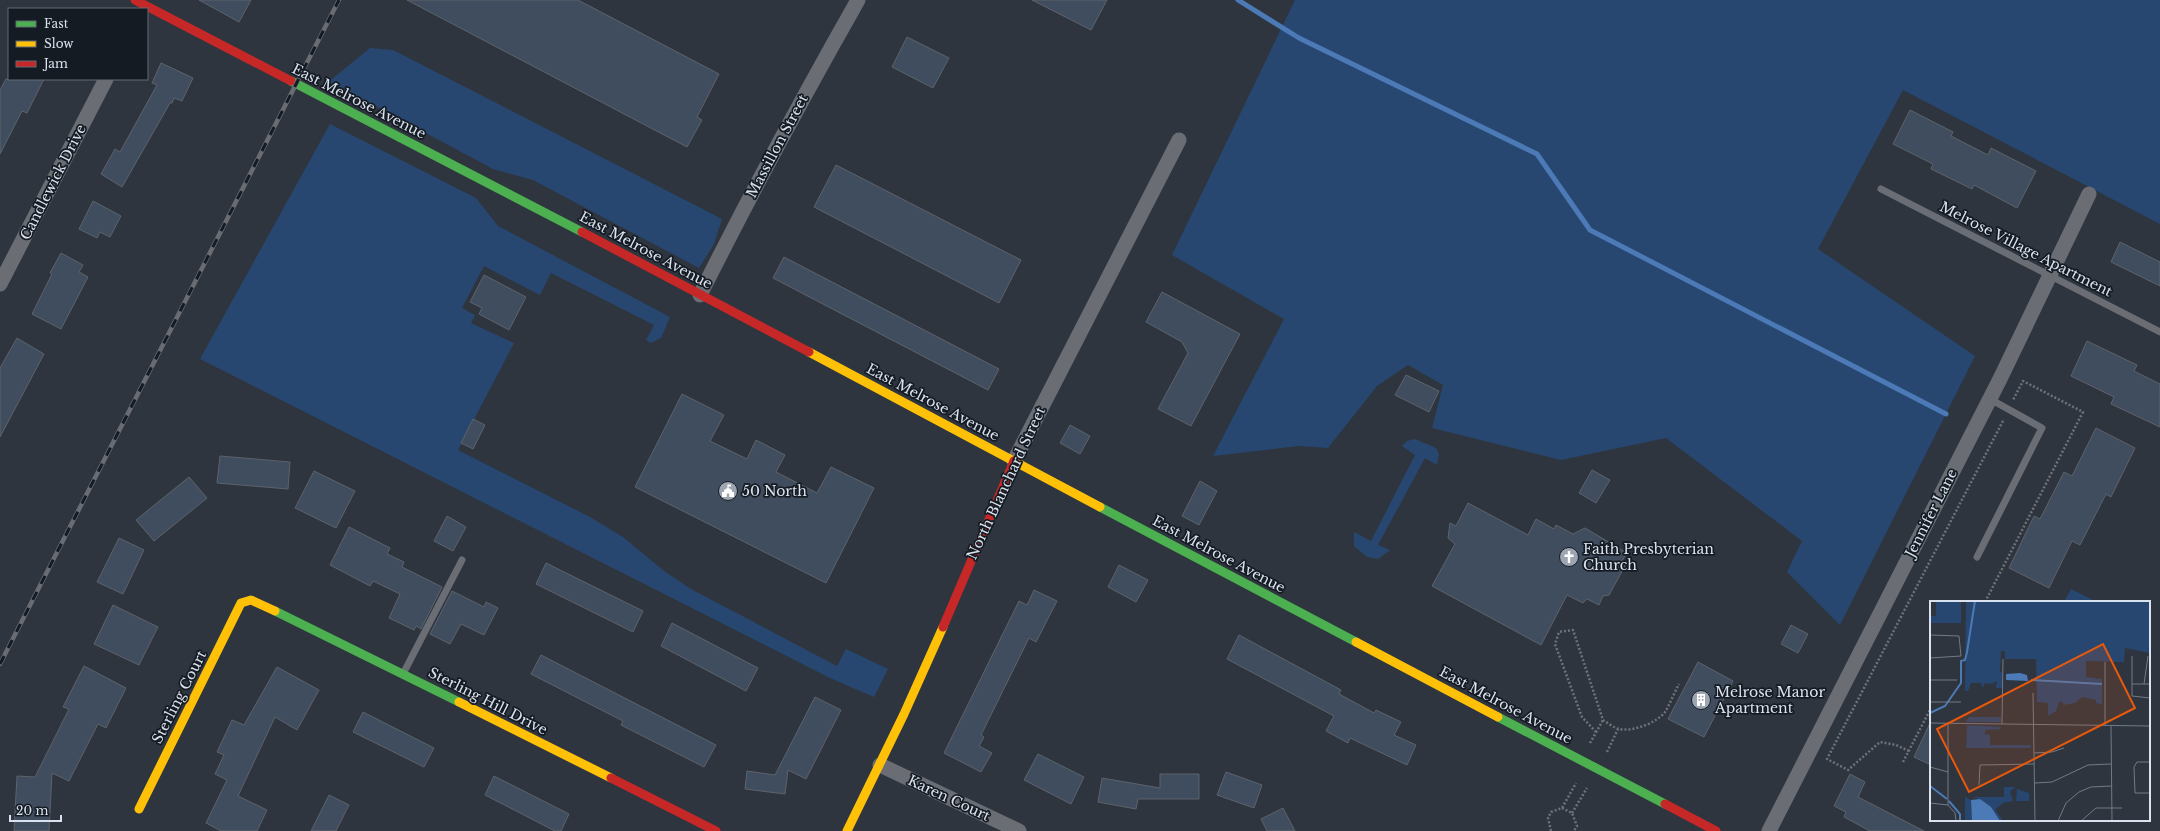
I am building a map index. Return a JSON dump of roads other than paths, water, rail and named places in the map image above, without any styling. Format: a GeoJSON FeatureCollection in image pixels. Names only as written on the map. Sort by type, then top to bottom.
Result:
{"type":"FeatureCollection","features":[{"type":"Feature","properties":{"kind":"street","name":"Massillon Street"},"geometry":{"type":"LineString","coordinates":[[700,295],[791,120],[858,0]]}},
{"type":"Feature","properties":{"kind":"street","name":"East Melrose Avenue"},"geometry":{"type":"LineString","coordinates":[[148,9],[700,295],[1716,831]]}},
{"type":"Feature","properties":{"kind":"street","name":"Candlewick Drive"},"geometry":{"type":"LineString","coordinates":[[0,284],[105,80]]}},
{"type":"Feature","properties":{"kind":"street","name":"North Blanchard Street"},"geometry":{"type":"LineString","coordinates":[[847,831],[923,674],[981,532],[1014,461],[1179,140]]}},
{"type":"Feature","properties":{"kind":"street","name":"Jennifer Lane"},"geometry":{"type":"LineString","coordinates":[[1769,831],[1990,398],[2089,194]]}},
{"type":"Feature","properties":{"kind":"street","name":"Sterling Hill Drive"},"geometry":{"type":"LineString","coordinates":[[246,600],[251,600],[326,635],[700,827],[716,831]]}},
{"type":"Feature","properties":{"kind":"street","name":"Sterling Court"},"geometry":{"type":"LineString","coordinates":[[139,809],[241,603],[246,600]]}},
{"type":"Feature","properties":{"kind":"street","name":"Karen Court"},"geometry":{"type":"LineString","coordinates":[[880,765],[1019,831]]}},
{"type":"Feature","properties":{"kind":"lane","name":"Melrose Village Apartment"},"geometry":{"type":"LineString","coordinates":[[1881,189],[2160,332]]}},
{"type":"Feature","properties":{"kind":"lane"},"geometry":{"type":"LineString","coordinates":[[1977,558],[2042,428],[1990,398]]}},
{"type":"Feature","properties":{"kind":"lane"},"geometry":{"type":"LineString","coordinates":[[403,674],[462,560]]}},
{"type":"Feature","properties":{"kind":"waterway"},"geometry":{"type":"LineString","coordinates":[[1238,0],[1299,38],[1537,154],[1590,230],[1946,414]]}},
{"type":"Feature","properties":{"kind":"railway"},"geometry":{"type":"LineString","coordinates":[[0,664],[339,0]]}},
{"type":"Feature","properties":{"kind":"place","name":"50 North"},"geometry":{"type":"Point","coordinates":[728,491]}},
{"type":"Feature","properties":{"kind":"place","name":"Faith Presbyterian Church"},"geometry":{"type":"Point","coordinates":[1569,557]}},
{"type":"Feature","properties":{"kind":"place","name":"Melrose Manor Apartment"},"geometry":{"type":"Point","coordinates":[1701,700]}}]}
